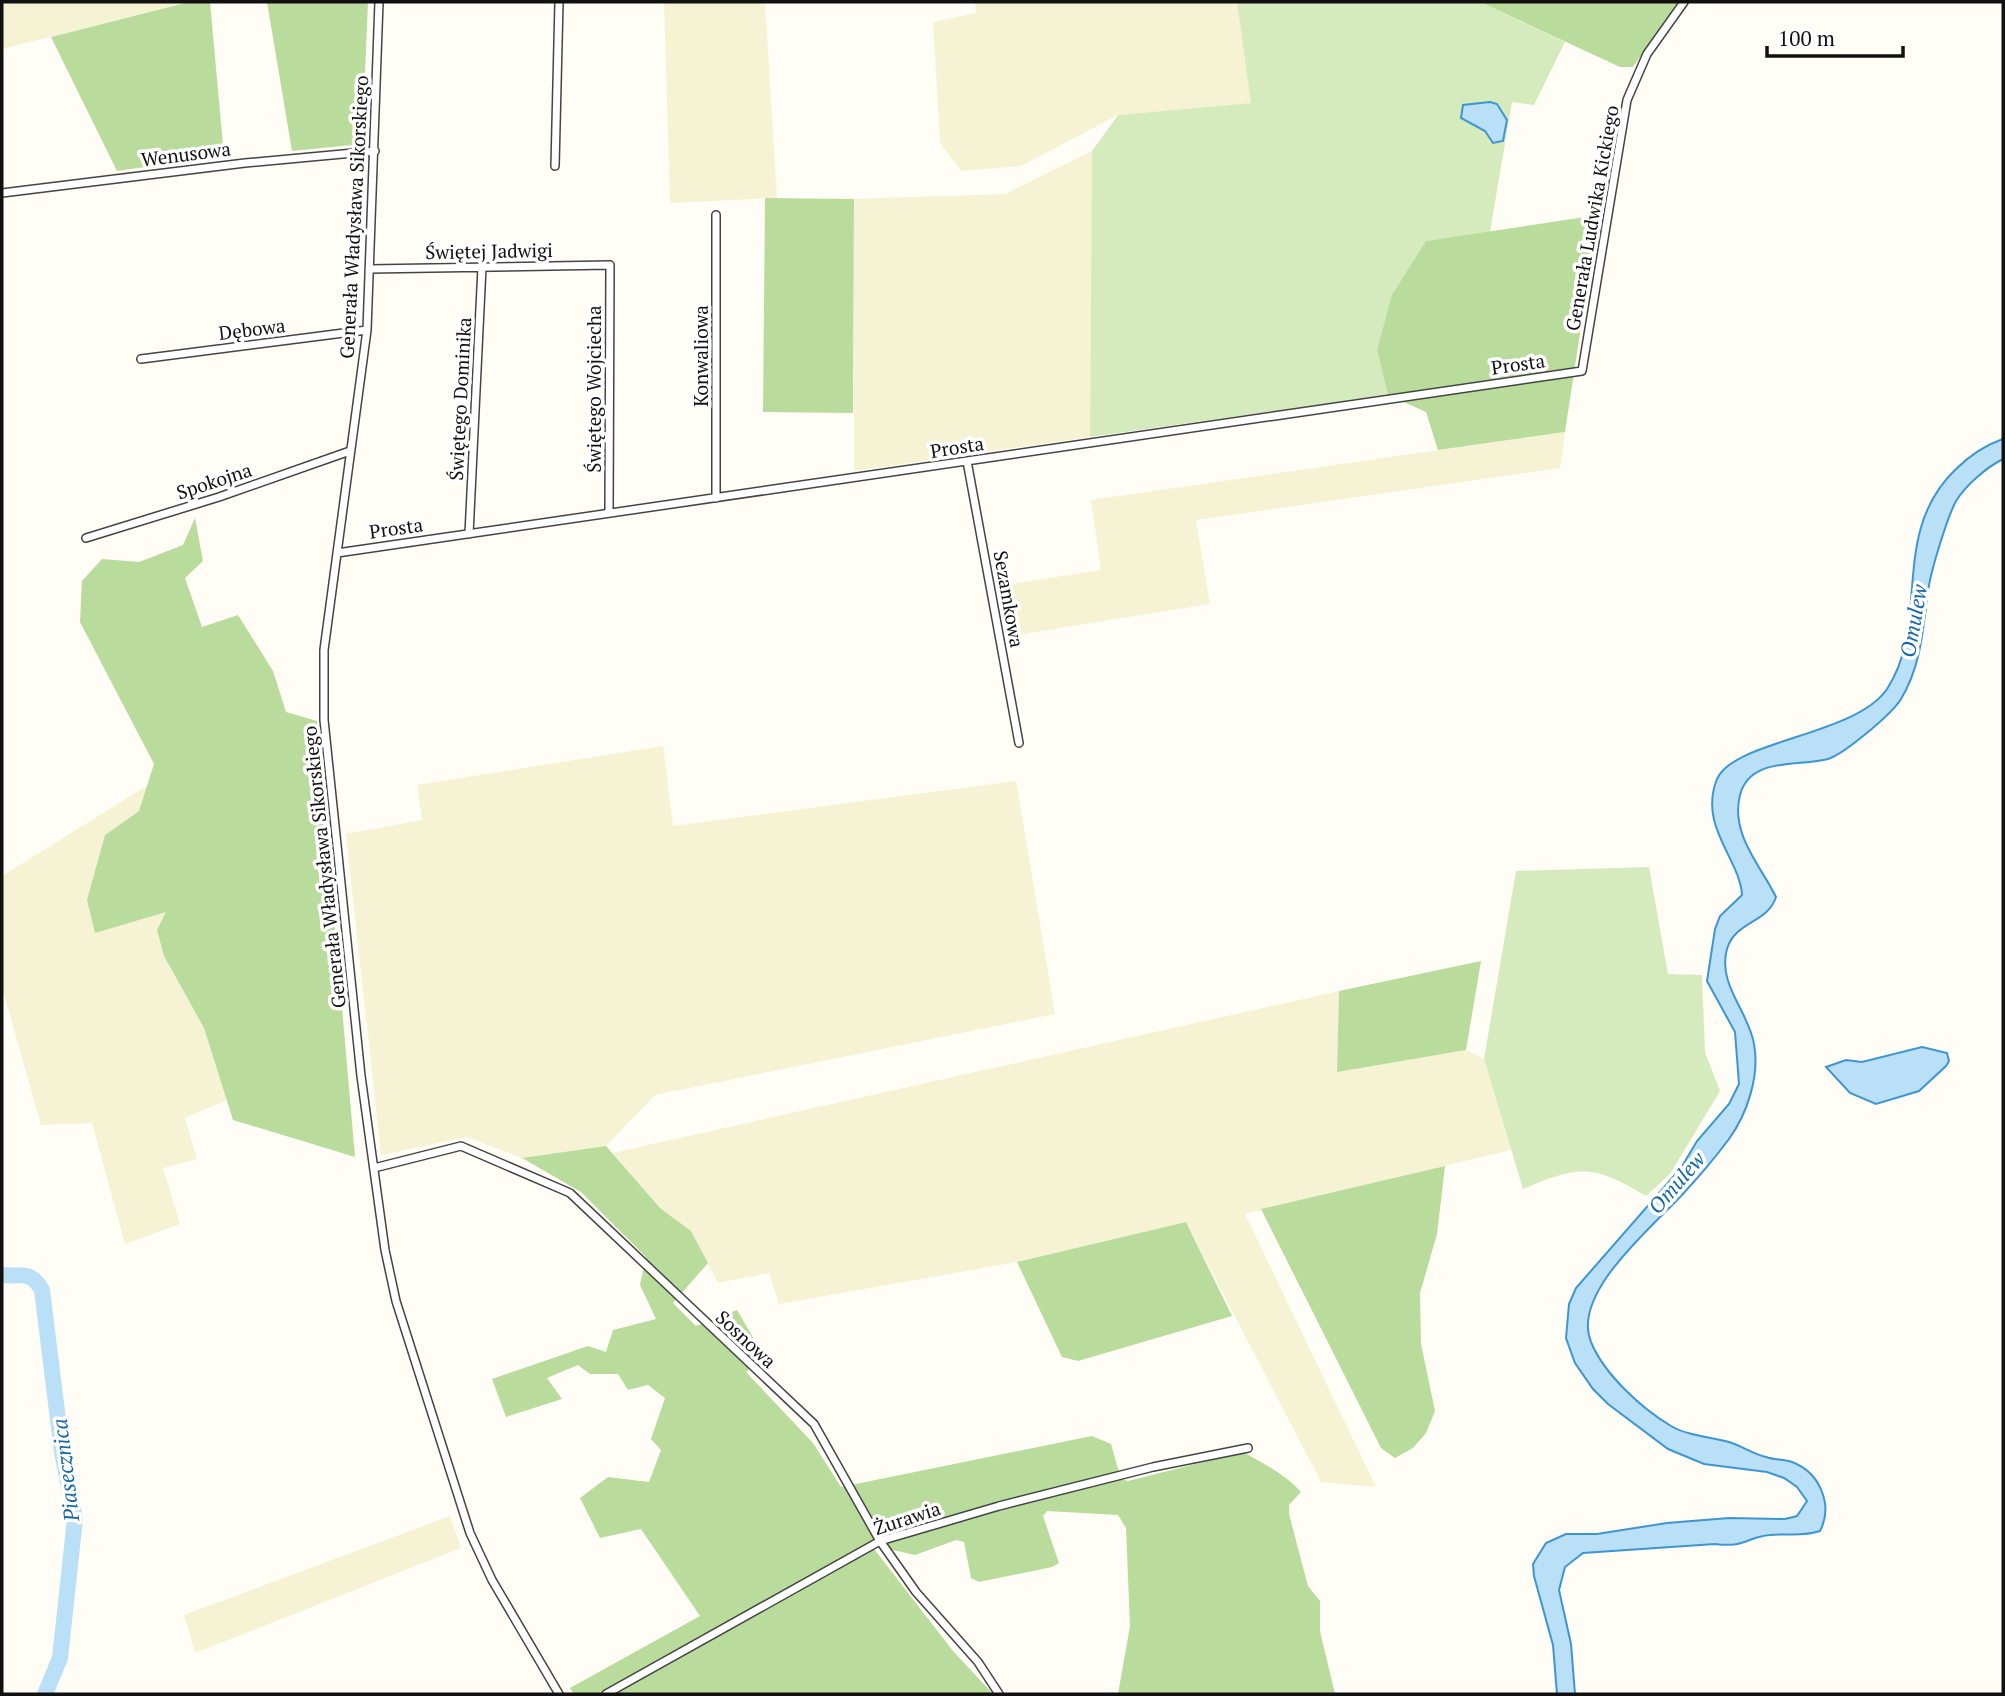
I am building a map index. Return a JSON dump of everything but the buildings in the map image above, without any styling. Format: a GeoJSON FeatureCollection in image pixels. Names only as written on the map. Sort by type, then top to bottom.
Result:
{"type":"FeatureCollection","features":[{"type":"Feature","properties":{"kind":"street","name":"Generała Władysława Sikorskiego"},"geometry":{"type":"LineString","coordinates":[[379,2],[367,330],[324,650],[324,720],[374,1168],[385,1250],[396,1301],[470,1533],[492,1580],[559,1694]]}},
{"type":"Feature","properties":{"kind":"street"},"geometry":{"type":"LineString","coordinates":[[555,166],[559,2]]}},
{"type":"Feature","properties":{"kind":"street","name":"Generała Ludwika Kickiego"},"geometry":{"type":"LineString","coordinates":[[1582,371],[1627,100],[1660,31],[1684,2]]}},
{"type":"Feature","properties":{"kind":"street","name":"Wenusowa"},"geometry":{"type":"LineString","coordinates":[[2,193],[245,163],[375,151]]}},
{"type":"Feature","properties":{"kind":"street","name":"Konwaliowa"},"geometry":{"type":"LineString","coordinates":[[716,215],[716,498]]}},
{"type":"Feature","properties":{"kind":"street","name":"Świętej Jadwigi"},"geometry":{"type":"LineString","coordinates":[[369,269],[610,265]]}},
{"type":"Feature","properties":{"kind":"street","name":"Świętego Wojciecha"},"geometry":{"type":"LineString","coordinates":[[610,265],[610,513]]}},
{"type":"Feature","properties":{"kind":"street","name":"Świętego Dominika"},"geometry":{"type":"LineString","coordinates":[[469,534],[482,267]]}},
{"type":"Feature","properties":{"kind":"street","name":"Dębowa"},"geometry":{"type":"LineString","coordinates":[[141,359],[367,330]]}},
{"type":"Feature","properties":{"kind":"street","name":"Prosta"},"geometry":{"type":"LineString","coordinates":[[337,553],[1582,371]]}},
{"type":"Feature","properties":{"kind":"street","name":"Spokojna"},"geometry":{"type":"LineString","coordinates":[[86,538],[219,498],[350,451]]}},
{"type":"Feature","properties":{"kind":"street","name":"Sezamkowa"},"geometry":{"type":"LineString","coordinates":[[967,461],[1019,743]]}},
{"type":"Feature","properties":{"kind":"street","name":"Sosnowa"},"geometry":{"type":"LineString","coordinates":[[374,1168],[461,1146],[570,1193],[814,1424],[880,1541],[916,1592],[978,1662],[999,1694]]}},
{"type":"Feature","properties":{"kind":"street","name":"Żurawia"},"geometry":{"type":"LineString","coordinates":[[606,1694],[880,1541],[999,1506],[1153,1467],[1248,1448]]}},
{"type":"Feature","properties":{"kind":"shaded area"},"geometry":{"type":"Polygon","coordinates":[[[2,2],[189,2],[2,49],[2,2]]]}},
{"type":"Feature","properties":{"kind":"shaded area"},"geometry":{"type":"Polygon","coordinates":[[[664,2],[765,2],[777,198],[670,203],[664,2]]]}},
{"type":"Feature","properties":{"kind":"shaded area"},"geometry":{"type":"Polygon","coordinates":[[[975,2],[1237,2],[1252,103],[1118,115],[1021,166],[961,171],[940,143],[933,22],[976,13],[975,2]]]}},
{"type":"Feature","properties":{"kind":"shaded area"},"geometry":{"type":"Polygon","coordinates":[[[1092,151],[1090,437],[854,471],[854,199],[1005,194],[1092,151]]]}},
{"type":"Feature","properties":{"kind":"shaded area"},"geometry":{"type":"Polygon","coordinates":[[[1565,432],[1560,468],[1196,520],[1210,604],[1009,636],[999,586],[1101,570],[1091,500],[1565,432]]]}},
{"type":"Feature","properties":{"kind":"shaded area"},"geometry":{"type":"Polygon","coordinates":[[[663,746],[673,826],[1016,781],[1055,1014],[655,1095],[606,1146],[522,1158],[467,1137],[381,1155],[346,834],[422,820],[417,785],[663,746]]]}},
{"type":"Feature","properties":{"kind":"shaded area"},"geometry":{"type":"Polygon","coordinates":[[[148,785],[139,811],[105,835],[167,912],[164,956],[204,1028],[227,1100],[185,1118],[197,1159],[163,1168],[180,1224],[125,1244],[92,1123],[41,1125],[2,987],[2,876],[148,785]]]}},
{"type":"Feature","properties":{"kind":"shaded area"},"geometry":{"type":"Polygon","coordinates":[[[1339,991],[1337,1071],[1466,1050],[1484,1059],[1511,1150],[1245,1214],[1376,1487],[1321,1482],[1186,1222],[1017,1262],[779,1304],[769,1273],[718,1283],[691,1231],[660,1208],[612,1153],[1339,991]]]}},
{"type":"Feature","properties":{"kind":"shaded area"},"geometry":{"type":"Polygon","coordinates":[[[450,1516],[461,1548],[195,1653],[184,1615],[450,1516]]]}},
{"type":"Feature","properties":{"kind":"green space"},"geometry":{"type":"Polygon","coordinates":[[[189,2],[210,2],[224,156],[117,171],[51,37],[189,2]]]}},
{"type":"Feature","properties":{"kind":"green space"},"geometry":{"type":"Polygon","coordinates":[[[267,2],[368,2],[362,144],[292,151],[267,2]]]}},
{"type":"Feature","properties":{"kind":"green space"},"geometry":{"type":"Polygon","coordinates":[[[1237,2],[1480,2],[1565,42],[1534,105],[1512,102],[1490,232],[1426,241],[1377,350],[1388,395],[1090,437],[1092,151],[1118,115],[1251,103],[1237,2]]]}},
{"type":"Feature","properties":{"kind":"green space"},"geometry":{"type":"Polygon","coordinates":[[[1480,2],[1678,2],[1633,67],[1620,67],[1480,2]]]}},
{"type":"Feature","properties":{"kind":"green space"},"geometry":{"type":"Polygon","coordinates":[[[765,198],[854,199],[853,413],[763,412],[765,198]]]}},
{"type":"Feature","properties":{"kind":"green space"},"geometry":{"type":"Polygon","coordinates":[[[1598,215],[1565,432],[1438,450],[1426,412],[1388,395],[1377,350],[1392,295],[1426,241],[1598,215]]]}},
{"type":"Feature","properties":{"kind":"green space"},"geometry":{"type":"Polygon","coordinates":[[[195,518],[203,561],[185,578],[202,627],[238,615],[273,671],[286,712],[317,721],[355,1157],[233,1120],[204,1028],[164,956],[157,930],[166,912],[95,933],[87,900],[105,835],[139,811],[154,764],[80,622],[82,581],[102,559],[139,562],[183,545],[195,518]]]}},
{"type":"Feature","properties":{"kind":"green space"},"geometry":{"type":"Polygon","coordinates":[[[1649,867],[1668,974],[1702,975],[1705,1052],[1720,1091],[1670,1174],[1646,1196],[1612,1178],[1586,1172],[1558,1175],[1523,1189],[1484,1059],[1516,871],[1649,867]]]}},
{"type":"Feature","properties":{"kind":"green space"},"geometry":{"type":"Polygon","coordinates":[[[1481,961],[1466,1050],[1337,1072],[1339,991],[1481,961]]]}},
{"type":"Feature","properties":{"kind":"green space"},"geometry":{"type":"Polygon","coordinates":[[[606,1146],[660,1208],[691,1231],[708,1263],[673,1303],[696,1326],[737,1310],[764,1356],[746,1372],[813,1443],[841,1487],[1092,1436],[1111,1444],[1121,1479],[1128,1481],[1243,1452],[1281,1475],[1301,1492],[1289,1505],[1289,1514],[1308,1586],[1320,1601],[1320,1631],[1335,1694],[1118,1694],[1130,1626],[1126,1528],[1118,1515],[1047,1511],[1043,1516],[1059,1563],[1052,1567],[979,1582],[971,1578],[964,1542],[956,1540],[915,1555],[871,1545],[953,1651],[993,1694],[574,1694],[570,1688],[700,1616],[641,1529],[600,1538],[580,1498],[608,1477],[649,1482],[661,1450],[651,1439],[665,1398],[648,1385],[628,1390],[618,1374],[590,1374],[578,1365],[547,1378],[562,1399],[506,1417],[492,1379],[588,1346],[606,1352],[613,1330],[656,1319],[640,1285],[646,1257],[581,1192],[522,1158],[606,1146]]]}},
{"type":"Feature","properties":{"kind":"green space"},"geometry":{"type":"Polygon","coordinates":[[[1445,1166],[1437,1234],[1420,1293],[1421,1344],[1435,1411],[1426,1433],[1413,1448],[1395,1458],[1381,1448],[1261,1209],[1445,1166]]]}},
{"type":"Feature","properties":{"kind":"green space"},"geometry":{"type":"Polygon","coordinates":[[[1186,1222],[1232,1316],[1078,1361],[1062,1357],[1017,1262],[1186,1222]]]}},
{"type":"Feature","properties":{"kind":"water"},"geometry":{"type":"Polygon","coordinates":[[[1490,102],[1497,104],[1507,120],[1503,141],[1493,143],[1485,131],[1461,118],[1463,105],[1490,102]]]}},
{"type":"Feature","properties":{"kind":"water","name":"Omulew"},"geometry":{"type":"Polygon","coordinates":[[[2003,439],[2003,459],[1971,483],[1952,509],[1932,572],[1917,660],[1908,686],[1896,706],[1856,742],[1835,756],[1765,769],[1754,774],[1740,795],[1739,823],[1743,836],[1776,897],[1766,912],[1731,940],[1725,962],[1730,986],[1754,1044],[1755,1069],[1750,1094],[1735,1129],[1706,1168],[1617,1263],[1592,1303],[1588,1323],[1591,1342],[1597,1354],[1614,1378],[1636,1400],[1659,1419],[1678,1429],[1732,1443],[1762,1456],[1789,1461],[1802,1467],[1822,1491],[1824,1521],[1820,1531],[1813,1533],[1762,1536],[1733,1545],[1583,1553],[1565,1567],[1559,1590],[1571,1644],[1575,1694],[1557,1694],[1553,1645],[1533,1564],[1546,1543],[1566,1534],[1597,1534],[1667,1523],[1729,1518],[1785,1519],[1797,1516],[1807,1501],[1797,1487],[1784,1478],[1767,1472],[1704,1464],[1668,1449],[1608,1404],[1593,1389],[1575,1363],[1566,1338],[1569,1304],[1576,1288],[1681,1168],[1697,1141],[1729,1104],[1739,1084],[1735,1032],[1707,981],[1715,929],[1720,916],[1742,895],[1735,868],[1716,827],[1713,796],[1717,779],[1728,766],[1746,755],[1849,717],[1871,705],[1887,689],[1900,663],[1907,636],[1916,550],[1923,522],[1935,495],[1965,461],[1983,448],[2003,439]]]}},
{"type":"Feature","properties":{"kind":"water"},"geometry":{"type":"Polygon","coordinates":[[[1922,1047],[1947,1053],[1949,1061],[1946,1066],[1919,1091],[1876,1104],[1850,1093],[1826,1067],[1846,1060],[1862,1062],[1922,1047]]]}},
{"type":"Feature","properties":{"kind":"waterway","name":"Piasecznica"},"geometry":{"type":"LineString","coordinates":[[2,1275],[30,1277],[42,1290],[62,1452],[75,1519],[60,1658],[45,1694]]}}]}
